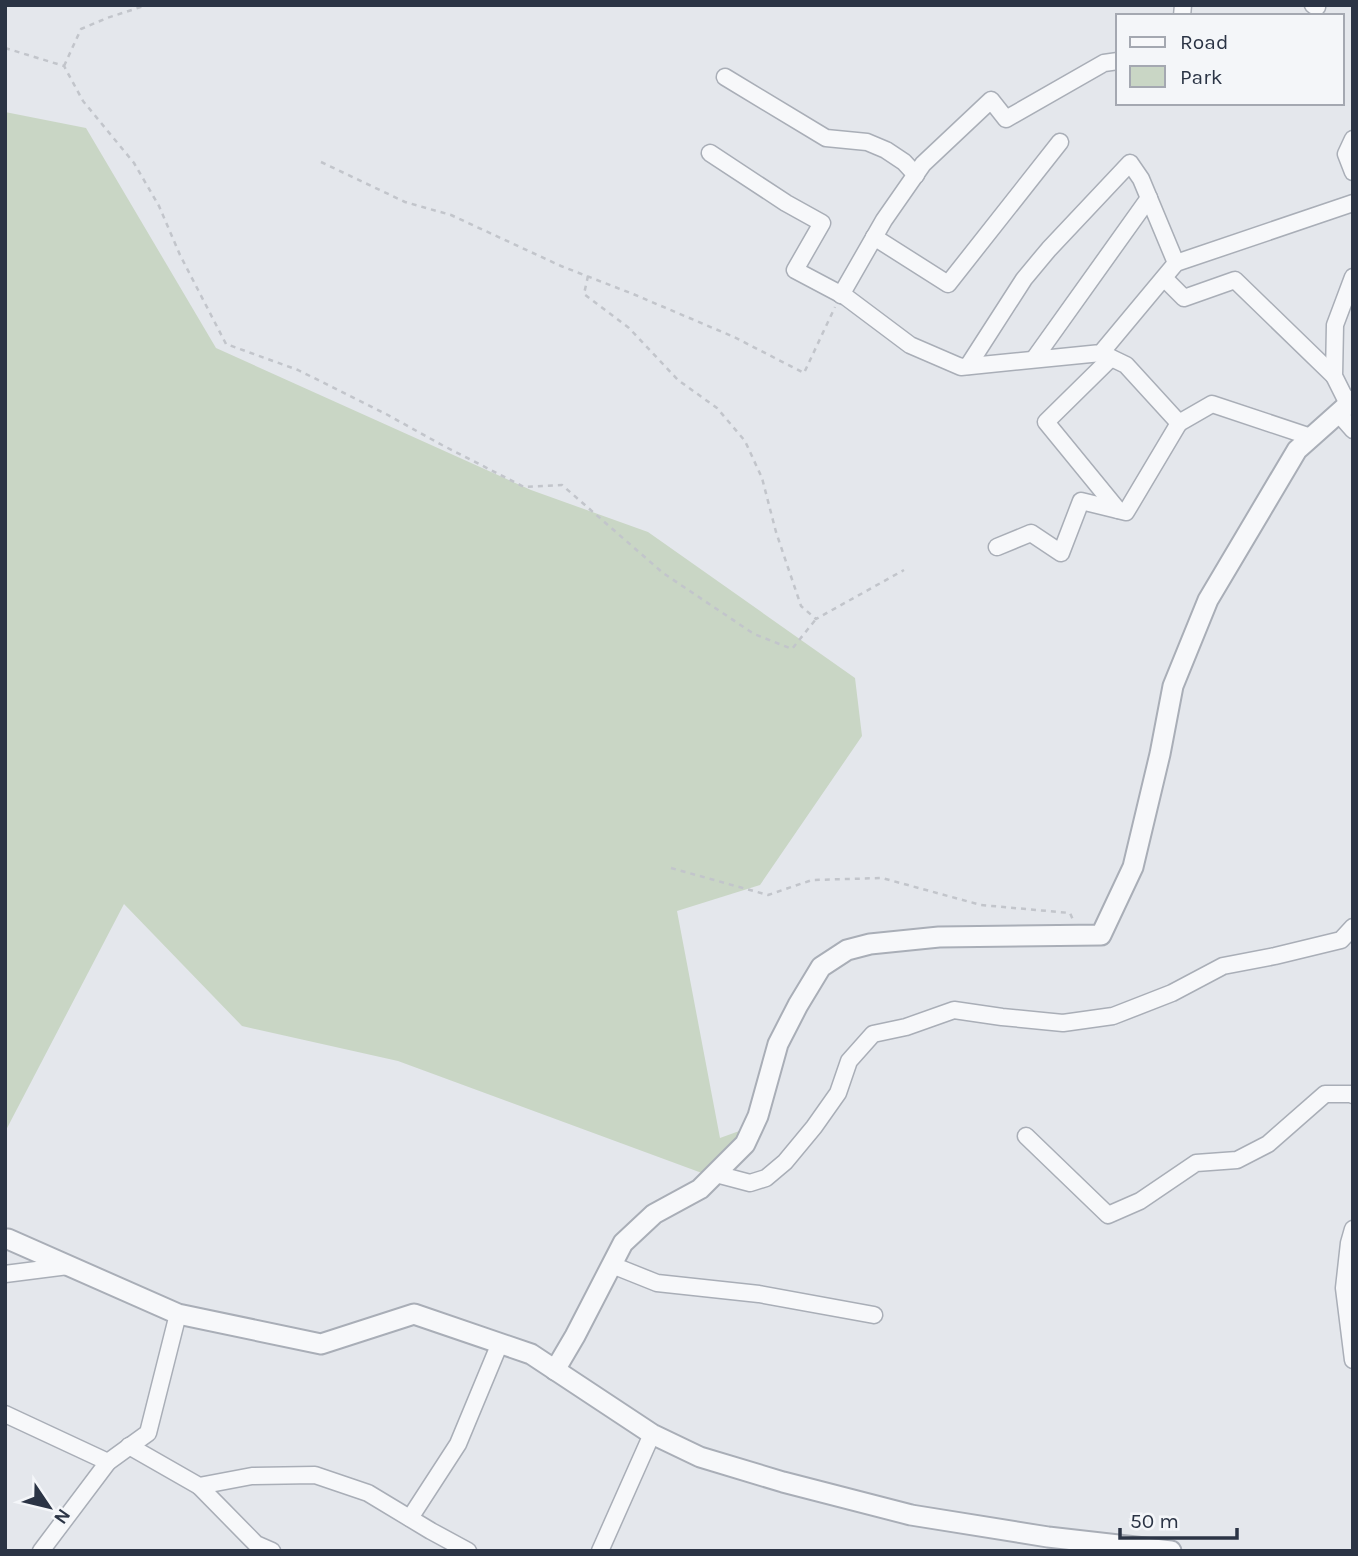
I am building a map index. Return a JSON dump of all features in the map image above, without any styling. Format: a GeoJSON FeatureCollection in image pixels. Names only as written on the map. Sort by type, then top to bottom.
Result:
{"type":"FeatureCollection","features":[{"type":"Feature","properties":{"kind":"street"},"geometry":{"type":"LineString","coordinates":[[841,295],[884,220],[923,164],[991,100],[1006,119],[1104,63],[1116,61]]}},
{"type":"Feature","properties":{"kind":"street"},"geometry":{"type":"LineString","coordinates":[[726,77],[826,138],[867,142],[886,150],[904,162],[916,175]]}},
{"type":"Feature","properties":{"kind":"street"},"geometry":{"type":"LineString","coordinates":[[1353,139],[1346,155],[1353,172]]}},
{"type":"Feature","properties":{"kind":"street"},"geometry":{"type":"LineString","coordinates":[[874,237],[948,284],[1060,142]]}},
{"type":"Feature","properties":{"kind":"street"},"geometry":{"type":"LineString","coordinates":[[710,153],[786,203],[822,223],[795,270],[841,295],[910,345],[961,367],[1106,355],[1126,365],[1179,423]]}},
{"type":"Feature","properties":{"kind":"street"},"geometry":{"type":"LineString","coordinates":[[968,366],[1024,279],[1130,163],[1142,179],[1176,263]]}},
{"type":"Feature","properties":{"kind":"street"},"geometry":{"type":"LineString","coordinates":[[1034,359],[1149,198]]}},
{"type":"Feature","properties":{"kind":"street"},"geometry":{"type":"LineString","coordinates":[[1118,510],[1046,422],[1106,355],[1176,263],[1353,202]]}},
{"type":"Feature","properties":{"kind":"street"},"geometry":{"type":"LineString","coordinates":[[1353,277],[1335,325],[1334,376],[1353,430]]}},
{"type":"Feature","properties":{"kind":"street"},"geometry":{"type":"LineString","coordinates":[[1164,278],[1184,298],[1235,280],[1334,376]]}},
{"type":"Feature","properties":{"kind":"street"},"geometry":{"type":"LineString","coordinates":[[997,547],[1031,533],[1061,553],[1081,501],[1126,512],[1179,423],[1212,404],[1311,438]]}},
{"type":"Feature","properties":{"kind":"street"},"geometry":{"type":"LineString","coordinates":[[555,1370],[623,1243],[654,1214],[700,1189],[745,1144],[758,1116],[778,1044],[821,967],[847,950],[870,944],[939,937],[1101,935],[1133,867],[1173,686],[1208,600],[1297,450],[1346,406]]}},
{"type":"Feature","properties":{"kind":"street"},"geometry":{"type":"LineString","coordinates":[[716,1174],[750,1183],[766,1178],[785,1162],[838,1093],[849,1061],[873,1034],[906,1027],[954,1010],[1063,1023],[1113,1016],[1172,993],[1223,966],[1341,940],[1353,927]]}},
{"type":"Feature","properties":{"kind":"street"},"geometry":{"type":"LineString","coordinates":[[1026,1136],[1108,1214],[1140,1201],[1196,1163],[1237,1160],[1268,1144],[1325,1094],[1353,1095]]}},
{"type":"Feature","properties":{"kind":"street"},"geometry":{"type":"LineString","coordinates":[[1353,1229],[1349,1243],[1348,1290],[1353,1358]]}},
{"type":"Feature","properties":{"kind":"street"},"geometry":{"type":"LineString","coordinates":[[5,1239],[178,1314],[321,1344],[414,1314],[531,1354],[652,1434],[700,1457],[783,1482],[911,1515],[1048,1537],[1171,1551]]}},
{"type":"Feature","properties":{"kind":"street"},"geometry":{"type":"LineString","coordinates":[[612,1265],[657,1283],[759,1294],[874,1315]]}},
{"type":"Feature","properties":{"kind":"street"},"geometry":{"type":"LineString","coordinates":[[5,1274],[68,1266]]}},
{"type":"Feature","properties":{"kind":"street"},"geometry":{"type":"LineString","coordinates":[[41,1551],[108,1462],[148,1433],[178,1314]]}},
{"type":"Feature","properties":{"kind":"street"},"geometry":{"type":"LineString","coordinates":[[410,1518],[458,1444],[500,1343]]}},
{"type":"Feature","properties":{"kind":"street"},"geometry":{"type":"LineString","coordinates":[[5,1414],[108,1462]]}},
{"type":"Feature","properties":{"kind":"street"},"geometry":{"type":"LineString","coordinates":[[600,1551],[652,1434]]}},
{"type":"Feature","properties":{"kind":"street"},"geometry":{"type":"LineString","coordinates":[[129,1446],[200,1486],[256,1544],[272,1551]]}},
{"type":"Feature","properties":{"kind":"street"},"geometry":{"type":"LineString","coordinates":[[200,1486],[252,1476],[315,1475],[368,1493],[468,1551]]}},
{"type":"Feature","properties":{"kind":"path"},"geometry":{"type":"LineString","coordinates":[[64,66],[81,29],[147,5]]}},
{"type":"Feature","properties":{"kind":"path"},"geometry":{"type":"LineString","coordinates":[[5,48],[64,66],[83,101],[134,163],[159,205],[180,255],[226,344],[298,370],[524,487],[562,485],[663,573],[754,634],[792,649],[816,619],[904,570]]}},
{"type":"Feature","properties":{"kind":"path"},"geometry":{"type":"LineString","coordinates":[[321,162],[405,202],[452,215],[561,266],[734,337],[804,373],[841,295]]}},
{"type":"Feature","properties":{"kind":"path"},"geometry":{"type":"LineString","coordinates":[[588,276],[584,294],[629,328],[678,380],[717,408],[744,441],[762,478],[776,532],[801,606],[816,619]]}},
{"type":"Feature","properties":{"kind":"path"},"geometry":{"type":"LineString","coordinates":[[671,868],[768,895],[812,880],[882,878],[981,905],[1070,912],[1081,935]]}},
{"type":"Feature","properties":{"kind":"green space"},"geometry":{"type":"Polygon","coordinates":[[[5,112],[86,128],[216,348],[531,490],[648,532],[855,678],[862,736],[760,885],[677,911],[720,1138],[742,1130],[710,1176],[398,1061],[242,1026],[124,904],[5,1132],[5,112]]]}}]}
